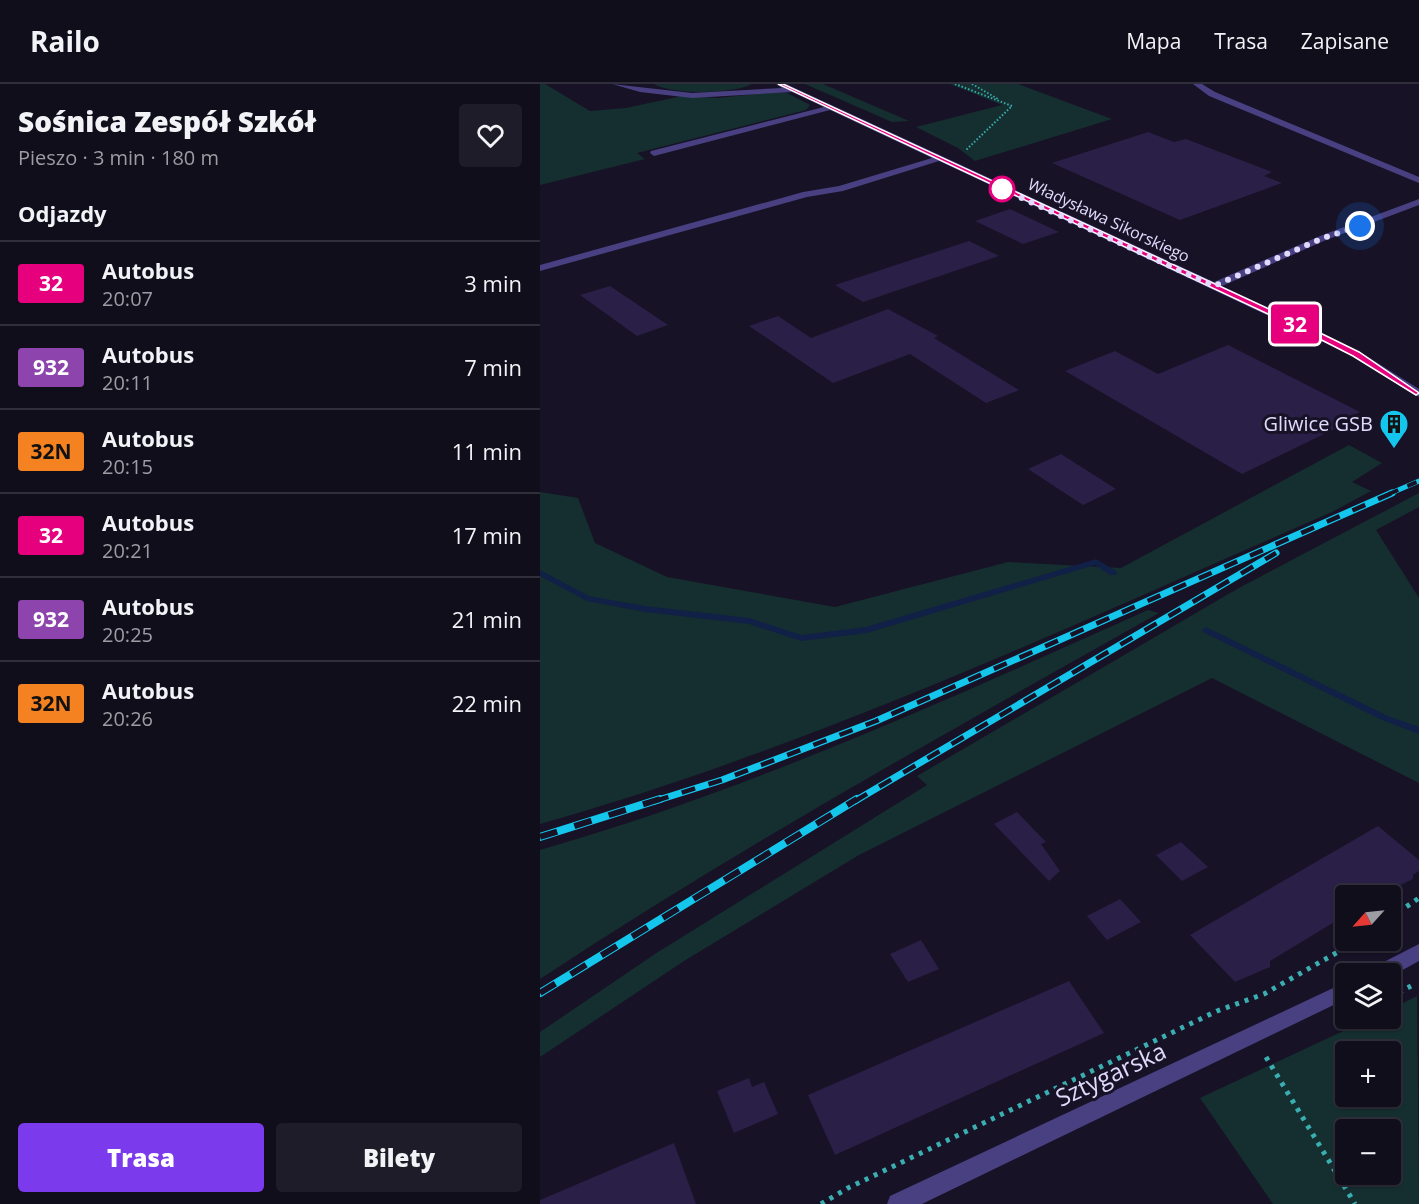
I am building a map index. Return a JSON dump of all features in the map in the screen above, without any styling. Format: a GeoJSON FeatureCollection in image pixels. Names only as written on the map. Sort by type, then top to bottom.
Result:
{"type":"FeatureCollection","features":[{"type":"Feature","properties":{"kind":"street"},"geometry":{"type":"LineString","coordinates":[[616,84],[661,92],[705,95],[795,91]]}},
{"type":"Feature","properties":{"kind":"street"},"geometry":{"type":"LineString","coordinates":[[743,92],[756,84]]}},
{"type":"Feature","properties":{"kind":"street","name":"Władysława Sikorskiego"},"geometry":{"type":"LineString","coordinates":[[780,84],[1356,354],[1419,394]]}},
{"type":"Feature","properties":{"kind":"street"},"geometry":{"type":"LineString","coordinates":[[1197,84],[1212,94],[1419,180]]}},
{"type":"Feature","properties":{"kind":"street"},"geometry":{"type":"LineString","coordinates":[[654,153],[831,108]]}},
{"type":"Feature","properties":{"kind":"street"},"geometry":{"type":"LineString","coordinates":[[540,268],[806,194],[840,189],[939,159]]}},
{"type":"Feature","properties":{"kind":"street"},"geometry":{"type":"LineString","coordinates":[[1214,286],[1323,238],[1419,202]]}},
{"type":"Feature","properties":{"kind":"street"},"geometry":{"type":"LineString","coordinates":[[1401,965],[1416,959]]}},
{"type":"Feature","properties":{"kind":"street","name":"Sztygarska"},"geometry":{"type":"LineString","coordinates":[[898,1204],[1335,995]]}},
{"type":"Feature","properties":{"kind":"path"},"geometry":{"type":"LineString","coordinates":[[955,84],[1012,106]]}},
{"type":"Feature","properties":{"kind":"path"},"geometry":{"type":"LineString","coordinates":[[972,84],[1012,106]]}},
{"type":"Feature","properties":{"kind":"path"},"geometry":{"type":"LineString","coordinates":[[959,156],[1012,106]]}},
{"type":"Feature","properties":{"kind":"path"},"geometry":{"type":"LineString","coordinates":[[1401,910],[1419,898]]}},
{"type":"Feature","properties":{"kind":"path"},"geometry":{"type":"LineString","coordinates":[[821,1204],[848,1188],[1217,1011],[1264,994],[1340,951]]}},
{"type":"Feature","properties":{"kind":"path"},"geometry":{"type":"LineString","coordinates":[[1266,1057],[1355,1204]]}},
{"type":"Feature","properties":{"kind":"green space"},"geometry":{"type":"Polygon","coordinates":[[[540,84],[545,84],[590,111],[626,108],[682,96],[717,98],[775,92],[787,93],[810,105],[806,110],[637,153],[645,159],[540,185],[540,84]]]}},
{"type":"Feature","properties":{"kind":"green space"},"geometry":{"type":"Polygon","coordinates":[[[654,84],[752,84],[731,90],[703,92],[674,90],[654,84]]]}},
{"type":"Feature","properties":{"kind":"green space"},"geometry":{"type":"Polygon","coordinates":[[[805,84],[823,84],[909,121],[892,122],[805,84]]]}},
{"type":"Feature","properties":{"kind":"green space"},"geometry":{"type":"Polygon","coordinates":[[[950,84],[1018,84],[1112,119],[975,161],[958,148],[916,127],[1002,105],[950,84]]]}},
{"type":"Feature","properties":{"kind":"green space"},"geometry":{"type":"Polygon","coordinates":[[[1349,445],[1382,463],[1352,482],[1371,491],[1332,512],[1040,640],[842,721],[742,759],[540,824],[540,492],[578,498],[595,543],[667,577],[835,607],[1008,562],[1121,568],[1349,445]]]}},
{"type":"Feature","properties":{"kind":"green space"},"geometry":{"type":"Polygon","coordinates":[[[1419,493],[1419,507],[1376,530],[1419,598],[1419,783],[1212,678],[859,855],[684,961],[540,1057],[540,1032],[658,952],[927,785],[917,776],[1237,589],[1419,493]]]}},
{"type":"Feature","properties":{"kind":"green space"},"geometry":{"type":"Polygon","coordinates":[[[1148,610],[1159,613],[769,836],[615,930],[540,979],[540,850],[619,826],[773,771],[998,677],[1148,610]]]}},
{"type":"Feature","properties":{"kind":"green space"},"geometry":{"type":"Polygon","coordinates":[[[1417,996],[1419,1204],[1273,1204],[1200,1098],[1348,1029],[1401,1029],[1401,1004],[1417,996]]]}},
{"type":"Feature","properties":{"kind":"building"},"geometry":{"type":"Polygon","coordinates":[[[1148,132],[1174,142],[1186,139],[1272,172],[1264,176],[1282,183],[1180,220],[1052,163],[1148,132]]]}},
{"type":"Feature","properties":{"kind":"building"},"geometry":{"type":"Polygon","coordinates":[[[1010,209],[1059,232],[1023,244],[975,221],[1010,209]]]}},
{"type":"Feature","properties":{"kind":"building"},"geometry":{"type":"Polygon","coordinates":[[[969,241],[999,256],[863,302],[835,285],[969,241]]]}},
{"type":"Feature","properties":{"kind":"building"},"geometry":{"type":"Polygon","coordinates":[[[610,286],[668,325],[637,336],[580,295],[610,286]]]}},
{"type":"Feature","properties":{"kind":"building"},"geometry":{"type":"Polygon","coordinates":[[[888,309],[938,336],[934,338],[1019,390],[986,403],[910,354],[833,383],[749,326],[778,316],[811,338],[888,309]]]}},
{"type":"Feature","properties":{"kind":"building"},"geometry":{"type":"Polygon","coordinates":[[[1228,345],[1360,412],[1350,417],[1355,419],[1242,474],[1065,371],[1115,351],[1158,374],[1228,345]]]}},
{"type":"Feature","properties":{"kind":"building"},"geometry":{"type":"Polygon","coordinates":[[[1061,454],[1116,489],[1083,505],[1028,469],[1061,454]]]}},
{"type":"Feature","properties":{"kind":"building"},"geometry":{"type":"Polygon","coordinates":[[[1017,812],[1046,842],[1041,844],[1060,871],[1049,881],[994,824],[1017,812]]]}},
{"type":"Feature","properties":{"kind":"building"},"geometry":{"type":"Polygon","coordinates":[[[1378,826],[1419,860],[1419,871],[1413,875],[1413,879],[1401,885],[1335,885],[1335,922],[1270,961],[1270,967],[1235,982],[1190,935],[1378,826]]]}},
{"type":"Feature","properties":{"kind":"building"},"geometry":{"type":"Polygon","coordinates":[[[1181,842],[1208,867],[1182,881],[1156,855],[1181,842]]]}},
{"type":"Feature","properties":{"kind":"building"},"geometry":{"type":"Polygon","coordinates":[[[1120,899],[1141,922],[1107,940],[1087,916],[1120,899]]]}},
{"type":"Feature","properties":{"kind":"building"},"geometry":{"type":"Polygon","coordinates":[[[921,940],[939,969],[908,982],[890,954],[921,940]]]}},
{"type":"Feature","properties":{"kind":"building"},"geometry":{"type":"Polygon","coordinates":[[[1069,981],[1104,1033],[835,1155],[808,1095],[1069,981]]]}},
{"type":"Feature","properties":{"kind":"building"},"geometry":{"type":"Polygon","coordinates":[[[749,1078],[752,1087],[764,1082],[778,1114],[734,1133],[717,1091],[749,1078]]]}},
{"type":"Feature","properties":{"kind":"building"},"geometry":{"type":"Polygon","coordinates":[[[674,1143],[696,1204],[540,1204],[540,1200],[674,1143]]]}},
{"type":"Feature","properties":{"kind":"waterway"},"geometry":{"type":"LineString","coordinates":[[540,573],[587,598],[645,609],[750,621],[801,638],[867,630],[1096,562],[1113,573]]}},
{"type":"Feature","properties":{"kind":"waterway"},"geometry":{"type":"LineString","coordinates":[[1206,630],[1385,718],[1419,731]]}},
{"type":"Feature","properties":{"kind":"railway"},"geometry":{"type":"LineString","coordinates":[[1389,494],[1419,481]]}},
{"type":"Feature","properties":{"kind":"railway"},"geometry":{"type":"LineString","coordinates":[[655,801],[722,780],[876,721],[1392,493]]}},
{"type":"Feature","properties":{"kind":"railway"},"geometry":{"type":"LineString","coordinates":[[855,801],[1276,553]]}},
{"type":"Feature","properties":{"kind":"railway"},"geometry":{"type":"LineString","coordinates":[[540,837],[660,799]]}},
{"type":"Feature","properties":{"kind":"railway"},"geometry":{"type":"LineString","coordinates":[[540,993],[857,799]]}},
{"type":"Feature","properties":{"kind":"bus line","name":"32"},"geometry":{"type":"LineString","coordinates":[[781,84],[971,175],[1305,329],[1356,354],[1419,393]]}},
{"type":"Feature","properties":{"kind":"place","name":"Gliwice GSB"},"geometry":{"type":"Point","coordinates":[1394,450]}},
{"type":"Feature","properties":{"kind":"route"},"geometry":{"type":"LineString","coordinates":[[1002,189],[1214,286],[1323,238],[1360,226]]}}]}
